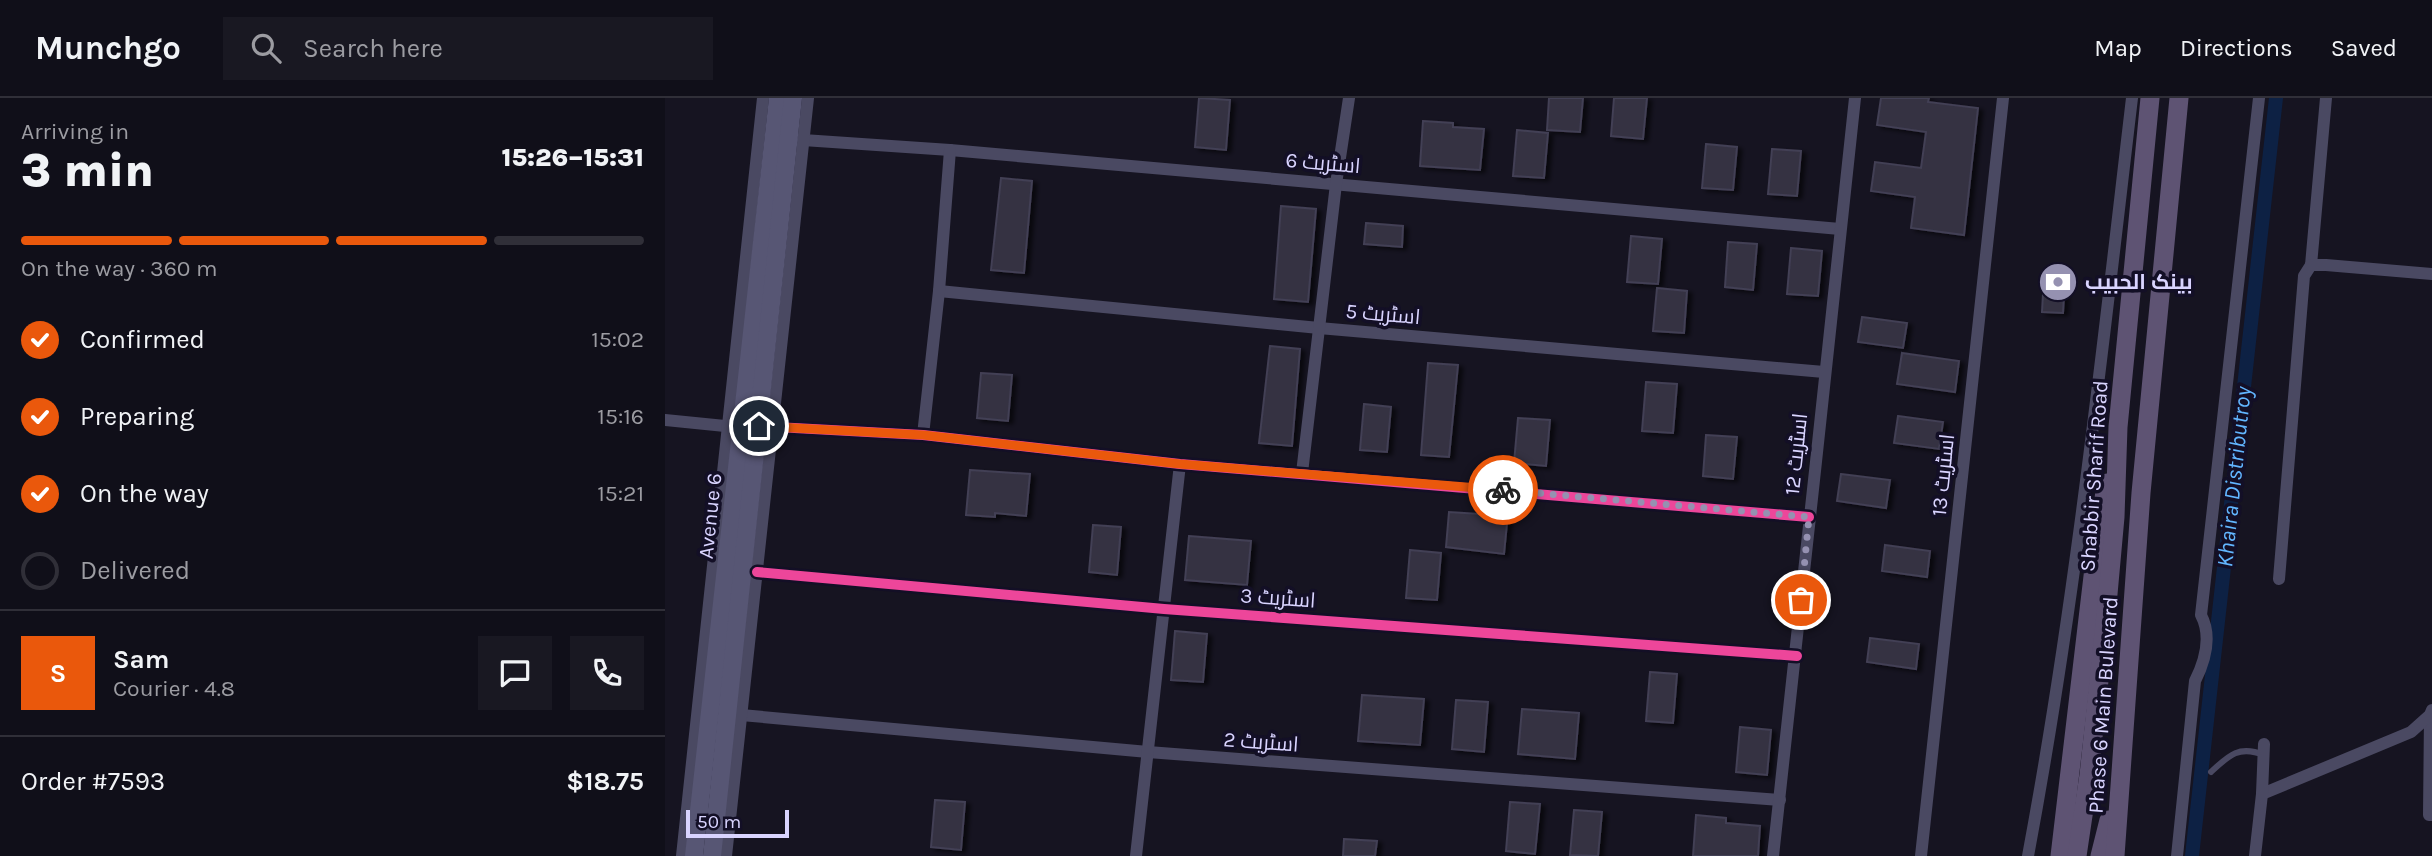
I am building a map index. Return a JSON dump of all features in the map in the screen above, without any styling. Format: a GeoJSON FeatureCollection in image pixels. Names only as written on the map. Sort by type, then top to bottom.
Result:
{"type":"FeatureCollection","features":[{"type":"Feature","properties":{"kind":"main road","name":"Avenue 6"},"geometry":{"type":"LineString","coordinates":[[712,856],[778,98]]}},
{"type":"Feature","properties":{"kind":"main road","name":"Avenue 6"},"geometry":{"type":"LineString","coordinates":[[694,856],[793,98]]}},
{"type":"Feature","properties":{"kind":"main road","name":"Shabbir Sharif Road"},"geometry":{"type":"LineString","coordinates":[[2077,856],[2089,775],[2107,605],[2115,517],[2118,427],[2150,98]]}},
{"type":"Feature","properties":{"kind":"main road","name":"Phase 6 Main Bulevard"},"geometry":{"type":"LineString","coordinates":[[2115,856],[2143,467],[2179,98]]}},
{"type":"Feature","properties":{"kind":"main road"},"geometry":{"type":"LineString","coordinates":[[2060,856],[2100,517],[2118,427]]}},
{"type":"Feature","properties":{"kind":"main road"},"geometry":{"type":"LineString","coordinates":[[2048,856],[2053,827],[2069,772]]}},
{"type":"Feature","properties":{"kind":"main road"},"geometry":{"type":"LineString","coordinates":[[2100,856],[2120,781]]}},
{"type":"Feature","properties":{"kind":"street"},"geometry":{"type":"LineString","coordinates":[[726,856],[757,572],[751,427],[763,98]]}},
{"type":"Feature","properties":{"kind":"street"},"geometry":{"type":"LineString","coordinates":[[682,856],[751,427],[808,98]]}},
{"type":"Feature","properties":{"kind":"street"},"geometry":{"type":"LineString","coordinates":[[1302,473],[1336,184],[1349,98]]}},
{"type":"Feature","properties":{"kind":"street","name":"اسٹریٹ 12"},"geometry":{"type":"LineString","coordinates":[[1773,856],[1797,656],[1824,372],[1855,98]]}},
{"type":"Feature","properties":{"kind":"street","name":"اسٹریٹ 13"},"geometry":{"type":"LineString","coordinates":[[1921,856],[2003,98]]}},
{"type":"Feature","properties":{"kind":"street"},"geometry":{"type":"LineString","coordinates":[[2028,856],[2052,731],[2078,556],[2132,98]]}},
{"type":"Feature","properties":{"kind":"street"},"geometry":{"type":"LineString","coordinates":[[2177,856],[2195,681],[2206,649],[2206,624],[2201,615],[2259,98]]}},
{"type":"Feature","properties":{"kind":"street"},"geometry":{"type":"LineString","coordinates":[[2279,579],[2304,276],[2311,265],[2326,98]]}},
{"type":"Feature","properties":{"kind":"street","name":"اسٹریٹ 6"},"geometry":{"type":"LineString","coordinates":[[803,139],[1840,229]]}},
{"type":"Feature","properties":{"kind":"street"},"geometry":{"type":"LineString","coordinates":[[923,435],[939,291],[950,150]]}},
{"type":"Feature","properties":{"kind":"street"},"geometry":{"type":"LineString","coordinates":[[2311,265],[2432,274]]}},
{"type":"Feature","properties":{"kind":"street","name":"اسٹریٹ 5"},"geometry":{"type":"LineString","coordinates":[[939,291],[1319,328],[1824,372]]}},
{"type":"Feature","properties":{"kind":"street"},"geometry":{"type":"LineString","coordinates":[[665,420],[923,435],[1180,464],[1809,517]]}},
{"type":"Feature","properties":{"kind":"street"},"geometry":{"type":"LineString","coordinates":[[1136,856],[1180,464]]}},
{"type":"Feature","properties":{"kind":"street","name":"اسٹریٹ 3"},"geometry":{"type":"LineString","coordinates":[[757,572],[1164,609],[1797,656]]}},
{"type":"Feature","properties":{"kind":"street"},"geometry":{"type":"LineString","coordinates":[[2262,794],[2411,732],[2431,712]]}},
{"type":"Feature","properties":{"kind":"street"},"geometry":{"type":"LineString","coordinates":[[2431,712],[2429,815],[2432,815]]}},
{"type":"Feature","properties":{"kind":"street","name":"اسٹریٹ 2"},"geometry":{"type":"LineString","coordinates":[[741,715],[1148,752],[1780,800]]}},
{"type":"Feature","properties":{"kind":"street"},"geometry":{"type":"LineString","coordinates":[[2256,856],[2264,749]]}},
{"type":"Feature","properties":{"kind":"lane"},"geometry":{"type":"LineString","coordinates":[[2211,772],[2240,751],[2264,749]]}},
{"type":"Feature","properties":{"kind":"building"},"geometry":{"type":"Polygon","coordinates":[[[1199,98],[1230,100],[1226,150],[1195,147],[1199,98]]]}},
{"type":"Feature","properties":{"kind":"building"},"geometry":{"type":"Polygon","coordinates":[[[1549,98],[1583,98],[1580,132],[1547,130],[1549,98]]]}},
{"type":"Feature","properties":{"kind":"building"},"geometry":{"type":"Polygon","coordinates":[[[1614,98],[1647,98],[1643,139],[1611,136],[1614,98]]]}},
{"type":"Feature","properties":{"kind":"building"},"geometry":{"type":"Polygon","coordinates":[[[1881,98],[1929,98],[1928,102],[1978,108],[1964,235],[1911,228],[1915,197],[1871,191],[1875,162],[1921,168],[1926,132],[1877,125],[1881,98]]]}},
{"type":"Feature","properties":{"kind":"building"},"geometry":{"type":"Polygon","coordinates":[[[1423,121],[1484,129],[1480,170],[1420,166],[1423,121]]]}},
{"type":"Feature","properties":{"kind":"building"},"geometry":{"type":"Polygon","coordinates":[[[1517,130],[1548,133],[1544,178],[1513,176],[1517,130]]]}},
{"type":"Feature","properties":{"kind":"building"},"geometry":{"type":"Polygon","coordinates":[[[1706,144],[1737,147],[1733,190],[1702,188],[1706,144]]]}},
{"type":"Feature","properties":{"kind":"building"},"geometry":{"type":"Polygon","coordinates":[[[1772,149],[1801,151],[1797,196],[1768,194],[1772,149]]]}},
{"type":"Feature","properties":{"kind":"building"},"geometry":{"type":"Polygon","coordinates":[[[1001,178],[1032,181],[1024,273],[991,270],[1001,178]]]}},
{"type":"Feature","properties":{"kind":"building"},"geometry":{"type":"Polygon","coordinates":[[[1281,206],[1316,209],[1308,302],[1274,299],[1281,206]]]}},
{"type":"Feature","properties":{"kind":"building"},"geometry":{"type":"Polygon","coordinates":[[[1366,223],[1403,226],[1402,247],[1364,244],[1366,223]]]}},
{"type":"Feature","properties":{"kind":"building"},"geometry":{"type":"Polygon","coordinates":[[[1631,236],[1662,239],[1658,284],[1627,282],[1631,236]]]}},
{"type":"Feature","properties":{"kind":"building"},"geometry":{"type":"Polygon","coordinates":[[[1728,242],[1757,244],[1753,290],[1725,287],[1728,242]]]}},
{"type":"Feature","properties":{"kind":"building"},"geometry":{"type":"Polygon","coordinates":[[[1791,248],[1822,251],[1818,296],[1787,294],[1791,248]]]}},
{"type":"Feature","properties":{"kind":"building"},"geometry":{"type":"Polygon","coordinates":[[[2044,276],[2065,278],[2063,313],[2042,312],[2044,276]]]}},
{"type":"Feature","properties":{"kind":"building"},"geometry":{"type":"Polygon","coordinates":[[[1657,288],[1687,291],[1684,333],[1653,331],[1657,288]]]}},
{"type":"Feature","properties":{"kind":"building"},"geometry":{"type":"Polygon","coordinates":[[[1862,317],[1907,323],[1903,348],[1858,342],[1862,317]]]}},
{"type":"Feature","properties":{"kind":"building"},"geometry":{"type":"Polygon","coordinates":[[[1270,346],[1300,349],[1292,446],[1259,443],[1270,346]]]}},
{"type":"Feature","properties":{"kind":"building"},"geometry":{"type":"Polygon","coordinates":[[[1902,353],[1959,361],[1955,392],[1897,384],[1902,353]]]}},
{"type":"Feature","properties":{"kind":"building"},"geometry":{"type":"Polygon","coordinates":[[[1428,363],[1458,365],[1449,457],[1421,455],[1428,363]]]}},
{"type":"Feature","properties":{"kind":"building"},"geometry":{"type":"Polygon","coordinates":[[[981,373],[1012,375],[1008,421],[977,418],[981,373]]]}},
{"type":"Feature","properties":{"kind":"building"},"geometry":{"type":"Polygon","coordinates":[[[1646,382],[1677,384],[1673,433],[1642,431],[1646,382]]]}},
{"type":"Feature","properties":{"kind":"building"},"geometry":{"type":"Polygon","coordinates":[[[1364,404],[1391,407],[1387,452],[1360,450],[1364,404]]]}},
{"type":"Feature","properties":{"kind":"building"},"geometry":{"type":"Polygon","coordinates":[[[1898,416],[1943,422],[1939,449],[1894,443],[1898,416]]]}},
{"type":"Feature","properties":{"kind":"building"},"geometry":{"type":"Polygon","coordinates":[[[1518,418],[1550,420],[1546,466],[1514,463],[1518,418]]]}},
{"type":"Feature","properties":{"kind":"building"},"geometry":{"type":"Polygon","coordinates":[[[1706,435],[1737,437],[1733,479],[1703,476],[1706,435]]]}},
{"type":"Feature","properties":{"kind":"building"},"geometry":{"type":"Polygon","coordinates":[[[970,470],[1030,474],[1026,516],[995,513],[995,517],[966,515],[970,470]]]}},
{"type":"Feature","properties":{"kind":"building"},"geometry":{"type":"Polygon","coordinates":[[[1841,474],[1890,480],[1886,508],[1837,501],[1841,474]]]}},
{"type":"Feature","properties":{"kind":"building"},"geometry":{"type":"Polygon","coordinates":[[[1481,511],[1508,513],[1504,554],[1446,547],[1449,512],[1480,514],[1481,511]]]}},
{"type":"Feature","properties":{"kind":"building"},"geometry":{"type":"Polygon","coordinates":[[[1093,525],[1121,527],[1117,575],[1089,572],[1093,525]]]}},
{"type":"Feature","properties":{"kind":"building"},"geometry":{"type":"Polygon","coordinates":[[[1189,536],[1251,541],[1247,585],[1185,580],[1189,536]]]}},
{"type":"Feature","properties":{"kind":"building"},"geometry":{"type":"Polygon","coordinates":[[[1885,545],[1930,551],[1927,577],[1882,571],[1885,545]]]}},
{"type":"Feature","properties":{"kind":"building"},"geometry":{"type":"Polygon","coordinates":[[[1410,550],[1441,553],[1437,600],[1406,598],[1410,550]]]}},
{"type":"Feature","properties":{"kind":"building"},"geometry":{"type":"Polygon","coordinates":[[[1175,631],[1207,634],[1203,682],[1171,680],[1175,631]]]}},
{"type":"Feature","properties":{"kind":"building"},"geometry":{"type":"Polygon","coordinates":[[[1870,638],[1919,644],[1916,669],[1867,662],[1870,638]]]}},
{"type":"Feature","properties":{"kind":"building"},"geometry":{"type":"Polygon","coordinates":[[[1650,672],[1677,674],[1673,723],[1646,721],[1650,672]]]}},
{"type":"Feature","properties":{"kind":"building"},"geometry":{"type":"Polygon","coordinates":[[[1362,695],[1424,699],[1420,745],[1358,741],[1362,695]]]}},
{"type":"Feature","properties":{"kind":"building"},"geometry":{"type":"Polygon","coordinates":[[[1456,700],[1488,702],[1484,752],[1452,749],[1456,700]]]}},
{"type":"Feature","properties":{"kind":"building"},"geometry":{"type":"Polygon","coordinates":[[[1522,709],[1579,713],[1575,759],[1518,754],[1522,709]]]}},
{"type":"Feature","properties":{"kind":"building"},"geometry":{"type":"Polygon","coordinates":[[[1740,727],[1771,730],[1767,775],[1736,772],[1740,727]]]}},
{"type":"Feature","properties":{"kind":"building"},"geometry":{"type":"Polygon","coordinates":[[[935,800],[965,802],[961,850],[931,847],[935,800]]]}},
{"type":"Feature","properties":{"kind":"building"},"geometry":{"type":"Polygon","coordinates":[[[1510,802],[1540,804],[1535,854],[1506,851],[1510,802]]]}},
{"type":"Feature","properties":{"kind":"building"},"geometry":{"type":"Polygon","coordinates":[[[1574,810],[1602,812],[1598,856],[1570,855],[1574,810]]]}},
{"type":"Feature","properties":{"kind":"building"},"geometry":{"type":"Polygon","coordinates":[[[1696,815],[1726,818],[1726,823],[1760,826],[1758,856],[1693,856],[1696,815]]]}},
{"type":"Feature","properties":{"kind":"building"},"geometry":{"type":"Polygon","coordinates":[[[1344,839],[1377,841],[1375,856],[1343,856],[1344,839]]]}},
{"type":"Feature","properties":{"kind":"waterway","name":"Khaira Distributroy"},"geometry":{"type":"LineString","coordinates":[[2192,856],[2276,98]]}},
{"type":"Feature","properties":{"kind":"cycle path"},"geometry":{"type":"LineString","coordinates":[[759,426],[923,435],[1180,464],[1809,517]]}},
{"type":"Feature","properties":{"kind":"cycle path"},"geometry":{"type":"LineString","coordinates":[[757,572],[1164,609],[1797,656]]}},
{"type":"Feature","properties":{"kind":"way so far"},"geometry":{"type":"LineString","coordinates":[[1503,490],[1809,517],[1801,600]]}},
{"type":"Feature","properties":{"kind":"place","name":"بينک الحبيب"},"geometry":{"type":"Point","coordinates":[2058,282]}},
{"type":"Feature","properties":{"kind":"route"},"geometry":{"type":"LineString","coordinates":[[759,426],[923,435],[1180,464],[1503,490]]}}]}
